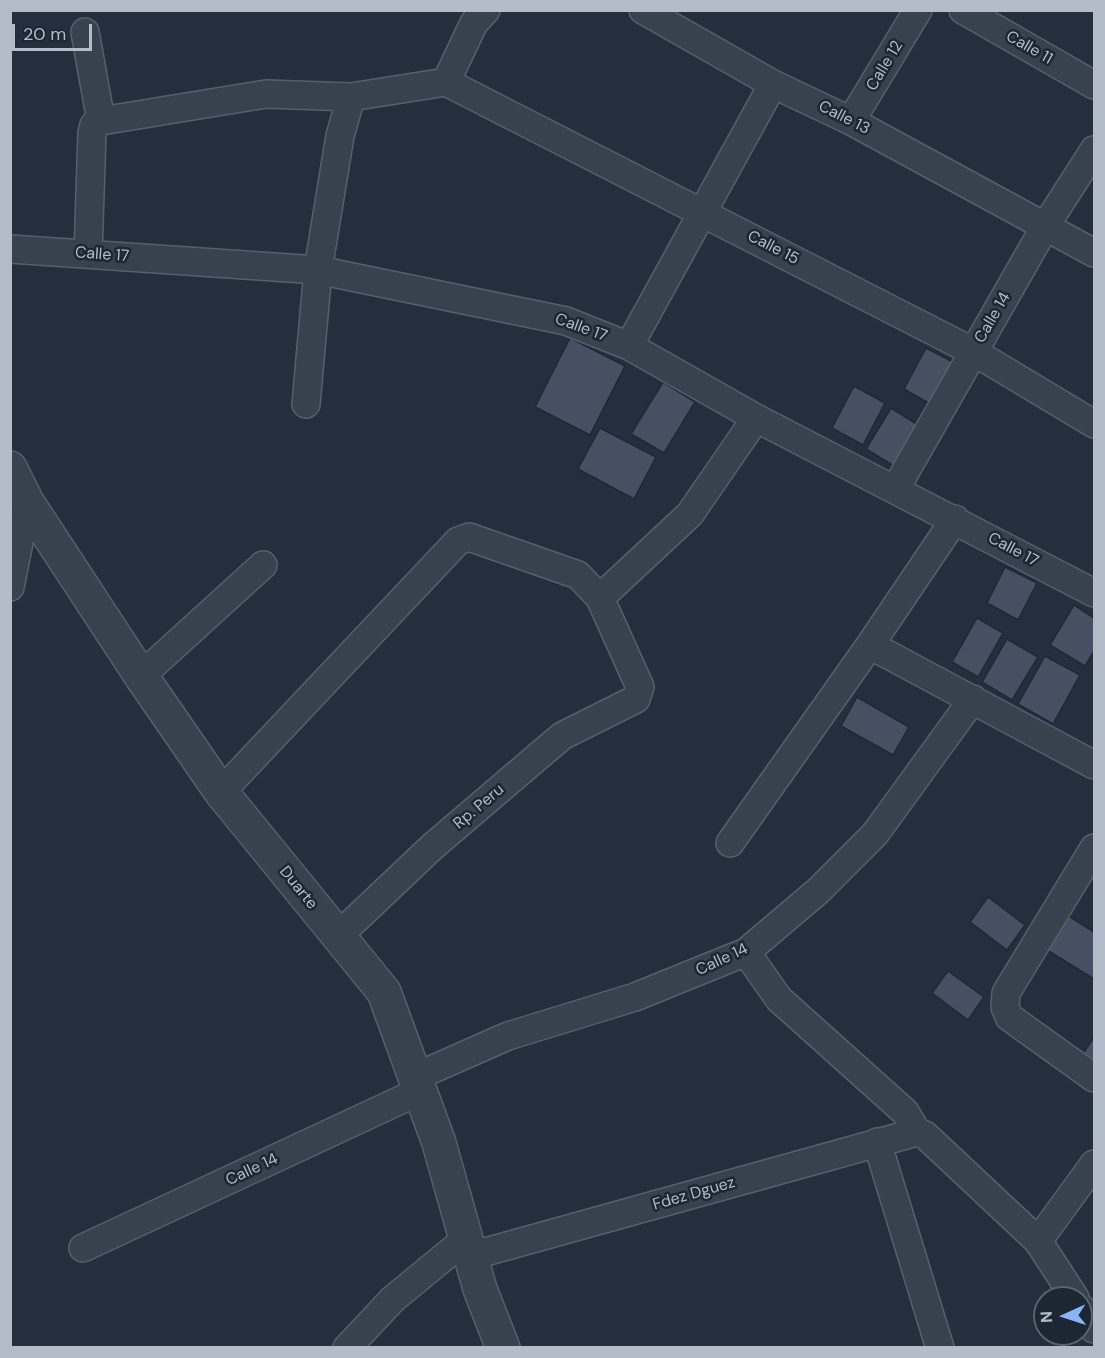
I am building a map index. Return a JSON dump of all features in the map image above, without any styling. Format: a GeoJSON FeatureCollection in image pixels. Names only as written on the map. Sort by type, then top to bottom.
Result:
{"type":"FeatureCollection","features":[{"type":"Feature","properties":{"kind":"street"},"geometry":{"type":"LineString","coordinates":[[88,254],[94,125],[101,121],[266,94],[351,97],[446,82],[474,23],[486,10]]}},
{"type":"Feature","properties":{"kind":"street","name":"Calle 13"},"geometry":{"type":"LineString","coordinates":[[643,10],[773,84],[852,122],[1095,253]]}},
{"type":"Feature","properties":{"kind":"street","name":"Calle 12"},"geometry":{"type":"LineString","coordinates":[[852,122],[918,10]]}},
{"type":"Feature","properties":{"kind":"street","name":"Calle 11"},"geometry":{"type":"LineString","coordinates":[[963,10],[1095,85]]}},
{"type":"Feature","properties":{"kind":"street"},"geometry":{"type":"LineString","coordinates":[[85,32],[101,121]]}},
{"type":"Feature","properties":{"kind":"street","name":"Calle 15"},"geometry":{"type":"LineString","coordinates":[[446,82],[974,352],[1095,424]]}},
{"type":"Feature","properties":{"kind":"street"},"geometry":{"type":"LineString","coordinates":[[629,346],[773,84]]}},
{"type":"Feature","properties":{"kind":"street"},"geometry":{"type":"LineString","coordinates":[[306,404],[318,270],[340,136],[351,97]]}},
{"type":"Feature","properties":{"kind":"street","name":"Calle 14"},"geometry":{"type":"LineString","coordinates":[[896,488],[1046,225],[1095,150]]}},
{"type":"Feature","properties":{"kind":"street","name":"Calle 17"},"geometry":{"type":"LineString","coordinates":[[10,249],[318,270],[555,317],[629,346],[756,418],[896,488],[1095,593]]}},
{"type":"Feature","properties":{"kind":"street"},"geometry":{"type":"LineString","coordinates":[[221,792],[458,541],[469,537],[578,575],[600,598],[690,514],[756,418]]}},
{"type":"Feature","properties":{"kind":"street","name":"Duarte"},"geometry":{"type":"LineString","coordinates":[[10,468],[27,502],[141,676],[221,792],[384,992],[439,1143],[480,1289],[503,1347]]}},
{"type":"Feature","properties":{"kind":"street"},"geometry":{"type":"LineString","coordinates":[[10,587],[27,502]]}},
{"type":"Feature","properties":{"kind":"street"},"geometry":{"type":"LineString","coordinates":[[730,843],[870,645],[955,519]]}},
{"type":"Feature","properties":{"kind":"street"},"geometry":{"type":"LineString","coordinates":[[141,676],[263,566]]}},
{"type":"Feature","properties":{"kind":"street","name":"Rp. Peru"},"geometry":{"type":"LineString","coordinates":[[337,937],[432,847],[562,736],[636,699],[640,687],[600,598]]}},
{"type":"Feature","properties":{"kind":"street"},"geometry":{"type":"LineString","coordinates":[[870,645],[1095,765]]}},
{"type":"Feature","properties":{"kind":"street","name":"Calle 14"},"geometry":{"type":"LineString","coordinates":[[83,1248],[417,1084],[508,1036],[635,997],[746,952],[818,891],[875,834],[973,699]]}},
{"type":"Feature","properties":{"kind":"street"},"geometry":{"type":"LineString","coordinates":[[1095,848],[1006,993],[1005,1006],[1009,1017],[1095,1078]]}},
{"type":"Feature","properties":{"kind":"street"},"geometry":{"type":"LineString","coordinates":[[746,952],[778,999],[905,1112],[917,1132],[926,1135],[1038,1241],[1067,1286]]}},
{"type":"Feature","properties":{"kind":"street","name":"Fdez Dguez"},"geometry":{"type":"LineString","coordinates":[[468,1248],[917,1132]]}},
{"type":"Feature","properties":{"kind":"street"},"geometry":{"type":"LineString","coordinates":[[877,1142],[940,1347]]}},
{"type":"Feature","properties":{"kind":"street"},"geometry":{"type":"LineString","coordinates":[[1038,1241],[1095,1164]]}},
{"type":"Feature","properties":{"kind":"street"},"geometry":{"type":"LineString","coordinates":[[347,1347],[393,1299],[468,1248]]}},
{"type":"Feature","properties":{"kind":"building"},"geometry":{"type":"Polygon","coordinates":[[[570,338],[625,366],[590,435],[535,407],[570,338]]]}},
{"type":"Feature","properties":{"kind":"building"},"geometry":{"type":"Polygon","coordinates":[[[926,348],[955,363],[932,405],[904,389],[926,348]]]}},
{"type":"Feature","properties":{"kind":"building"},"geometry":{"type":"Polygon","coordinates":[[[663,382],[695,402],[664,453],[631,434],[663,382]]]}},
{"type":"Feature","properties":{"kind":"building"},"geometry":{"type":"Polygon","coordinates":[[[854,386],[885,403],[863,445],[832,428],[854,386]]]}},
{"type":"Feature","properties":{"kind":"building"},"geometry":{"type":"Polygon","coordinates":[[[891,408],[923,428],[899,469],[866,449],[891,408]]]}},
{"type":"Feature","properties":{"kind":"building"},"geometry":{"type":"Polygon","coordinates":[[[600,428],[656,457],[634,499],[578,469],[600,428]]]}},
{"type":"Feature","properties":{"kind":"building"},"geometry":{"type":"Polygon","coordinates":[[[1005,567],[1037,583],[1018,620],[987,603],[1005,567]]]}},
{"type":"Feature","properties":{"kind":"building"},"geometry":{"type":"Polygon","coordinates":[[[1074,605],[1094,618],[1094,651],[1085,666],[1050,645],[1074,605]]]}},
{"type":"Feature","properties":{"kind":"building"},"geometry":{"type":"Polygon","coordinates":[[[977,618],[1003,633],[978,677],[952,662],[977,618]]]}},
{"type":"Feature","properties":{"kind":"building"},"geometry":{"type":"Polygon","coordinates":[[[1007,639],[1038,657],[1012,700],[982,682],[1007,639]]]}},
{"type":"Feature","properties":{"kind":"building"},"geometry":{"type":"Polygon","coordinates":[[[1045,656],[1080,675],[1053,724],[1018,704],[1045,656]]]}},
{"type":"Feature","properties":{"kind":"building"},"geometry":{"type":"Polygon","coordinates":[[[857,697],[909,727],[893,755],[841,726],[857,697]]]}},
{"type":"Feature","properties":{"kind":"building"},"geometry":{"type":"Polygon","coordinates":[[[988,897],[1025,925],[1007,950],[970,922],[988,897]]]}},
{"type":"Feature","properties":{"kind":"building"},"geometry":{"type":"Polygon","coordinates":[[[1067,915],[1094,932],[1094,979],[1047,950],[1067,915]]]}},
{"type":"Feature","properties":{"kind":"building"},"geometry":{"type":"Polygon","coordinates":[[[948,971],[984,997],[968,1020],[932,993],[948,971]]]}},
{"type":"Feature","properties":{"kind":"building"},"geometry":{"type":"Polygon","coordinates":[[[1094,1037],[1094,1063],[1082,1055],[1094,1037]]]}}]}
